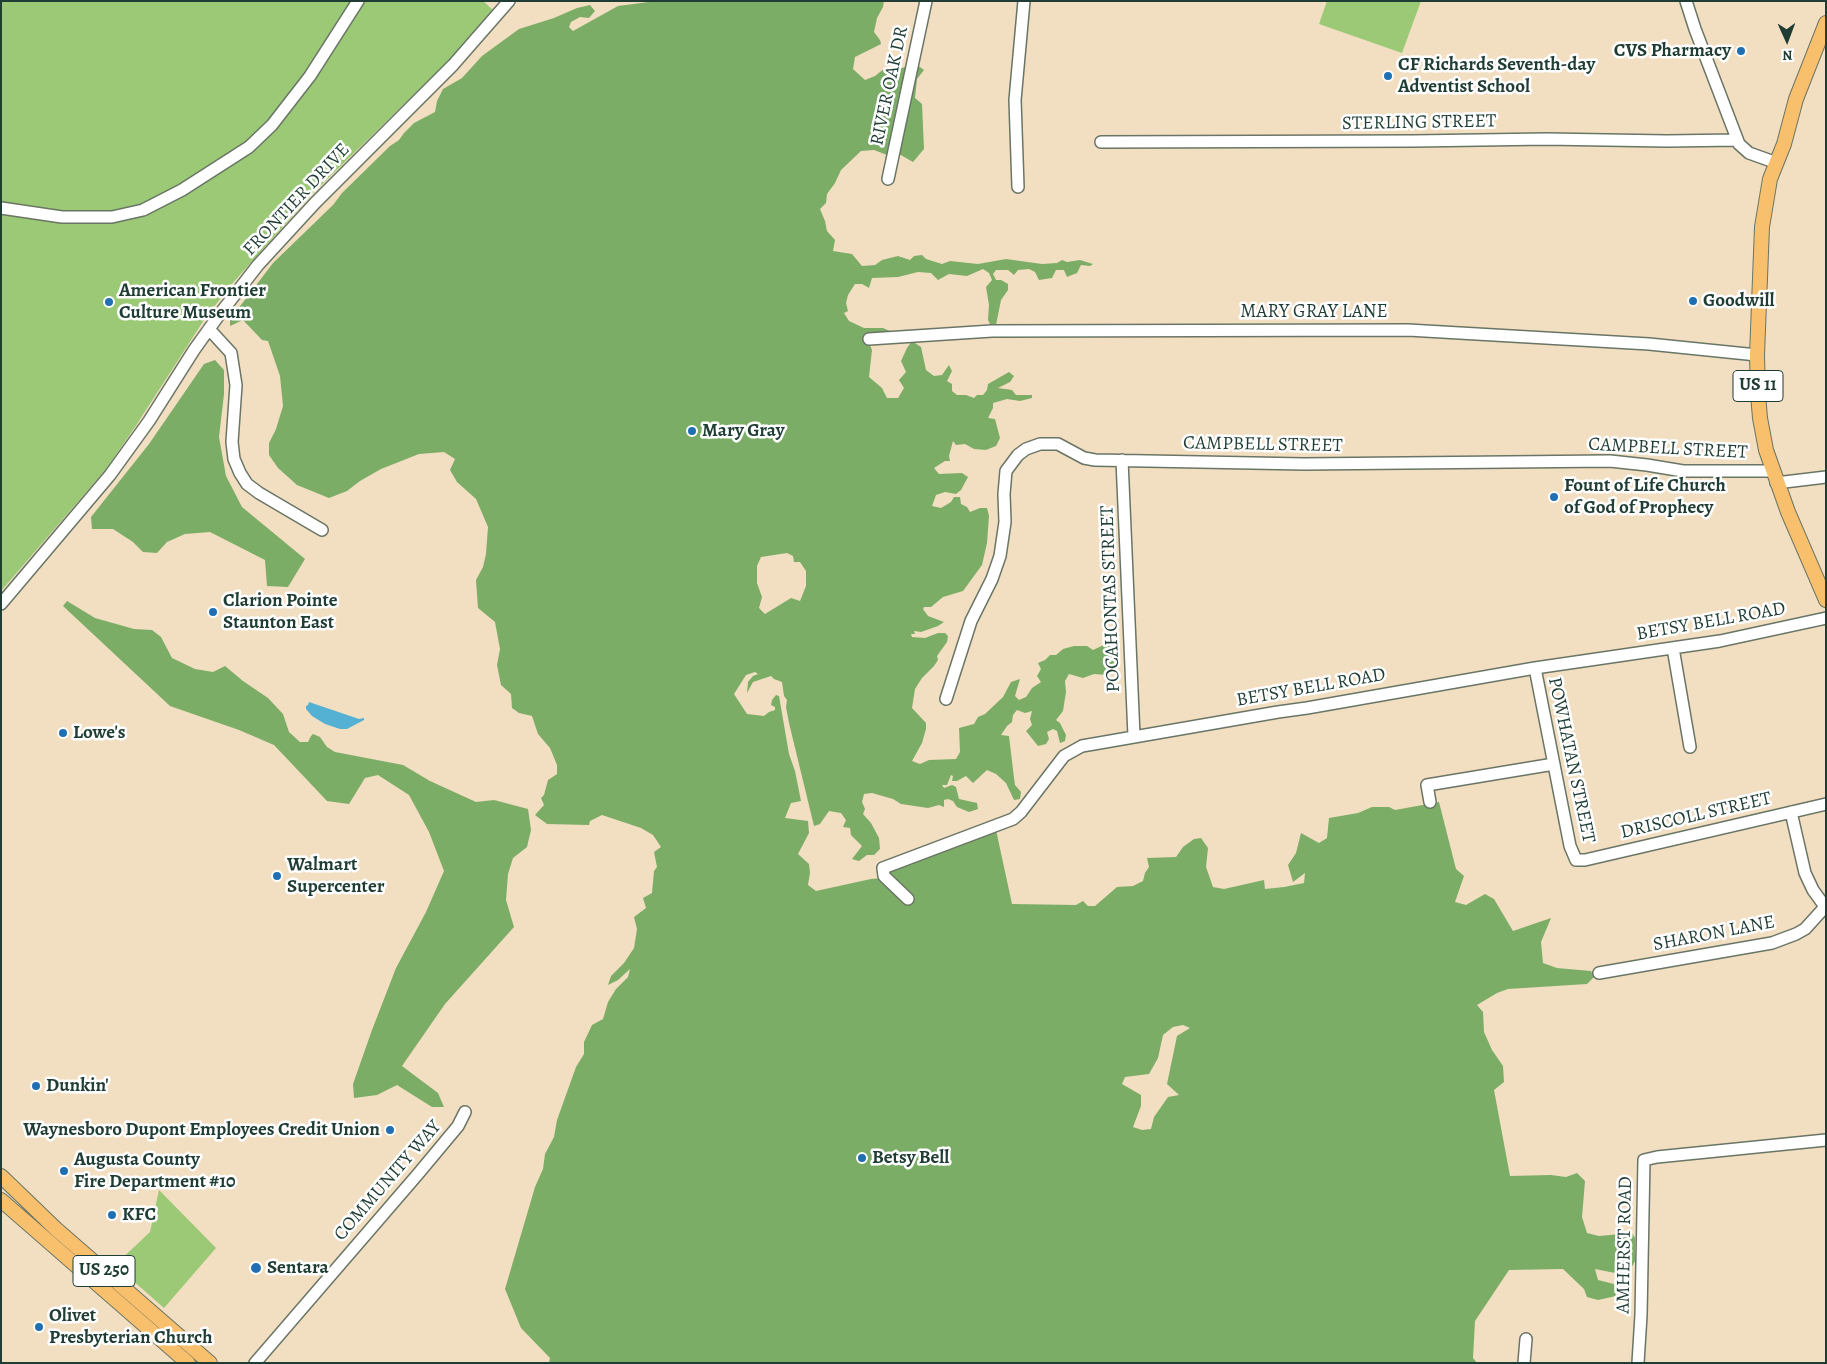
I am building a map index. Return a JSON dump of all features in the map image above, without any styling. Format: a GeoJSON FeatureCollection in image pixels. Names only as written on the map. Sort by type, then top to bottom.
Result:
{"type":"FeatureCollection","features":[{"type":"Feature","properties":{"kind":"main road","name":"US 11"},"geometry":{"type":"LineString","coordinates":[[1826,23],[1796,99],[1784,144],[1770,179],[1762,227],[1757,355],[1760,418],[1764,442],[1774,477],[1826,600]]}},
{"type":"Feature","properties":{"kind":"main road","name":"US 250"},"geometry":{"type":"LineString","coordinates":[[1,1176],[56,1229],[210,1363]]}},
{"type":"Feature","properties":{"kind":"main road","name":"US 250"},"geometry":{"type":"LineString","coordinates":[[1,1200],[188,1363]]}},
{"type":"Feature","properties":{"kind":"street"},"geometry":{"type":"LineString","coordinates":[[1,208],[62,217],[112,218],[138,212],[182,190],[243,151],[270,128],[310,76],[358,1]]}},
{"type":"Feature","properties":{"kind":"street","name":"FRONTIER DRIVE"},"geometry":{"type":"LineString","coordinates":[[1,604],[110,475],[209,329],[238,291],[295,224],[453,65],[509,1]]}},
{"type":"Feature","properties":{"kind":"street","name":"RIVER OAK DR"},"geometry":{"type":"LineString","coordinates":[[888,179],[926,1]]}},
{"type":"Feature","properties":{"kind":"street"},"geometry":{"type":"LineString","coordinates":[[1018,187],[1015,100],[1024,1]]}},
{"type":"Feature","properties":{"kind":"street"},"geometry":{"type":"LineString","coordinates":[[1686,1],[1694,29],[1737,140],[1747,152],[1777,163]]}},
{"type":"Feature","properties":{"kind":"street","name":"STERLING STREET"},"geometry":{"type":"LineString","coordinates":[[1101,142],[1546,139],[1737,140]]}},
{"type":"Feature","properties":{"kind":"street"},"geometry":{"type":"LineString","coordinates":[[209,329],[230,353],[236,385],[232,442],[234,459],[240,473],[247,484],[259,493],[322,530]]}},
{"type":"Feature","properties":{"kind":"street","name":"MARY GRAY LANE"},"geometry":{"type":"LineString","coordinates":[[870,339],[992,331],[1408,330],[1650,344],[1757,355]]}},
{"type":"Feature","properties":{"kind":"street","name":"CAMPBELL STREET"},"geometry":{"type":"LineString","coordinates":[[946,699],[971,621],[992,579],[1000,556],[1005,522],[1006,471],[1013,460],[1026,449],[1046,442],[1064,446],[1089,459],[1304,464],[1610,461],[1683,471],[1774,477],[1826,477]]}},
{"type":"Feature","properties":{"kind":"street","name":"POCAHONTAS STREET"},"geometry":{"type":"LineString","coordinates":[[1122,460],[1134,736]]}},
{"type":"Feature","properties":{"kind":"street","name":"BETSY BELL ROAD"},"geometry":{"type":"LineString","coordinates":[[908,899],[884,876],[883,868],[885,866],[1013,819],[1021,812],[1064,756],[1082,746],[1534,668],[1720,641],[1826,618]]}},
{"type":"Feature","properties":{"kind":"street"},"geometry":{"type":"LineString","coordinates":[[1673,648],[1690,747]]}},
{"type":"Feature","properties":{"kind":"street","name":"POWHATAN STREET"},"geometry":{"type":"LineString","coordinates":[[1534,668],[1570,846],[1575,859]]}},
{"type":"Feature","properties":{"kind":"street"},"geometry":{"type":"LineString","coordinates":[[1430,802],[1427,785],[1554,764]]}},
{"type":"Feature","properties":{"kind":"street","name":"DRISCOLL STREET"},"geometry":{"type":"LineString","coordinates":[[1575,859],[1578,861],[1585,860],[1826,804]]}},
{"type":"Feature","properties":{"kind":"street"},"geometry":{"type":"LineString","coordinates":[[1791,812],[1806,873],[1814,890],[1826,907]]}},
{"type":"Feature","properties":{"kind":"street","name":"SHARON LANE"},"geometry":{"type":"LineString","coordinates":[[1599,973],[1772,943],[1805,929],[1826,907]]}},
{"type":"Feature","properties":{"kind":"street","name":"COMMUNITY WAY"},"geometry":{"type":"LineString","coordinates":[[255,1363],[418,1174],[458,1126],[465,1112]]}},
{"type":"Feature","properties":{"kind":"street","name":"AMHERST ROAD"},"geometry":{"type":"LineString","coordinates":[[1638,1363],[1641,1315],[1644,1160],[1657,1157],[1826,1140]]}},
{"type":"Feature","properties":{"kind":"street"},"geometry":{"type":"LineString","coordinates":[[1524,1363],[1526,1339]]}},
{"type":"Feature","properties":{"kind":"green space","name":"American Frontier Culture Museum"},"geometry":{"type":"Polygon","coordinates":[[[1,1],[483,1],[493,10],[447,62],[313,193],[231,285],[204,320],[106,469],[1,591],[1,1]]]}},
{"type":"Feature","properties":{"kind":"green space"},"geometry":{"type":"Polygon","coordinates":[[[656,1],[884,1],[874,32],[881,44],[855,57],[853,69],[865,80],[875,76],[885,68],[898,69],[916,64],[924,70],[917,79],[915,98],[922,104],[924,149],[913,162],[899,154],[887,155],[874,150],[861,151],[841,170],[827,194],[826,203],[820,209],[827,231],[835,240],[833,251],[852,254],[862,266],[875,265],[882,260],[898,256],[910,260],[914,256],[922,255],[926,259],[942,264],[950,261],[978,264],[1006,259],[1042,264],[1057,263],[1062,260],[1067,262],[1080,260],[1093,264],[1090,266],[1081,265],[1077,273],[1067,277],[1064,270],[1056,270],[1052,278],[1039,280],[1035,272],[1029,269],[1018,270],[1014,275],[1008,270],[996,270],[993,274],[996,280],[1001,280],[1008,284],[1008,290],[1001,300],[996,325],[991,326],[988,320],[989,305],[986,287],[992,280],[989,273],[983,269],[967,276],[949,274],[938,280],[931,273],[918,272],[898,277],[872,278],[869,288],[862,284],[855,284],[848,295],[846,303],[848,311],[844,313],[849,321],[864,328],[883,328],[890,331],[889,335],[867,339],[872,350],[869,377],[882,388],[887,398],[898,398],[904,388],[899,380],[906,372],[901,361],[912,341],[921,347],[926,370],[934,376],[942,375],[949,365],[952,371],[947,381],[952,384],[952,391],[957,395],[966,395],[974,398],[977,395],[983,395],[987,390],[988,384],[1009,372],[1014,376],[1010,382],[998,388],[1012,390],[1016,395],[1032,395],[1032,398],[1020,401],[1007,399],[993,403],[993,408],[988,418],[995,419],[1000,438],[996,446],[986,450],[974,449],[965,444],[956,445],[953,441],[949,456],[950,461],[945,461],[934,468],[939,474],[962,473],[968,477],[961,490],[956,494],[945,492],[936,495],[932,506],[941,508],[951,502],[954,497],[960,497],[961,504],[967,507],[970,512],[980,508],[987,508],[989,516],[987,543],[982,565],[963,591],[943,597],[931,607],[924,607],[923,609],[928,616],[944,622],[921,632],[914,631],[915,634],[911,634],[912,637],[925,638],[938,633],[945,633],[948,636],[947,642],[937,656],[938,660],[915,689],[912,708],[926,723],[926,729],[922,743],[912,761],[920,764],[929,760],[956,759],[960,752],[959,728],[974,724],[978,717],[985,714],[1003,697],[1011,682],[1020,679],[1015,696],[1019,700],[1026,697],[1032,688],[1041,682],[1037,676],[1041,669],[1038,663],[1050,655],[1056,655],[1063,649],[1074,646],[1087,646],[1093,650],[1110,642],[1115,669],[1107,675],[1094,674],[1083,678],[1069,674],[1065,681],[1066,692],[1063,711],[1056,720],[1060,723],[1066,735],[1065,741],[1060,743],[1057,731],[1053,729],[1047,732],[1049,739],[1046,744],[1038,746],[1026,731],[1032,725],[1030,719],[1032,711],[1025,713],[1017,710],[1013,715],[1012,722],[1001,735],[1009,736],[1015,785],[1021,792],[1020,799],[1014,800],[1006,783],[996,774],[987,770],[973,783],[966,776],[957,781],[952,781],[953,776],[951,775],[947,785],[942,785],[944,788],[952,785],[956,787],[959,799],[977,803],[978,809],[969,812],[957,807],[953,801],[948,799],[944,800],[944,807],[939,805],[928,808],[901,804],[893,799],[872,793],[864,794],[862,802],[865,809],[863,814],[871,823],[879,838],[880,849],[874,855],[867,855],[859,861],[852,859],[862,846],[851,835],[850,828],[843,827],[846,820],[841,813],[829,811],[820,824],[814,826],[789,723],[786,707],[787,700],[784,696],[782,682],[771,676],[753,682],[747,693],[748,682],[753,676],[758,674],[755,672],[746,675],[734,694],[747,714],[764,716],[775,710],[775,707],[771,705],[772,700],[776,695],[779,696],[789,754],[795,771],[801,801],[791,803],[785,818],[808,821],[809,833],[798,854],[809,864],[808,885],[816,891],[883,878],[889,870],[996,830],[1012,904],[1076,905],[1083,901],[1088,906],[1095,906],[1117,887],[1133,886],[1143,881],[1149,867],[1147,858],[1176,857],[1183,847],[1194,839],[1201,838],[1208,848],[1206,867],[1213,887],[1224,889],[1264,880],[1265,889],[1284,887],[1304,883],[1305,873],[1293,882],[1288,865],[1296,853],[1301,833],[1319,843],[1327,838],[1329,818],[1358,813],[1372,807],[1389,807],[1395,810],[1439,802],[1456,869],[1464,876],[1455,902],[1466,905],[1485,894],[1494,899],[1513,931],[1551,918],[1541,942],[1543,963],[1557,968],[1591,971],[1594,977],[1587,984],[1508,989],[1477,1005],[1483,1012],[1484,1032],[1492,1050],[1503,1066],[1504,1082],[1494,1090],[1510,1176],[1551,1175],[1566,1177],[1577,1173],[1585,1181],[1582,1217],[1587,1233],[1599,1236],[1632,1233],[1635,1238],[1635,1261],[1630,1270],[1615,1273],[1595,1269],[1598,1280],[1614,1284],[1616,1296],[1598,1300],[1587,1297],[1584,1289],[1563,1269],[1509,1270],[1475,1321],[1473,1358],[1477,1363],[549,1363],[550,1358],[521,1328],[505,1289],[535,1187],[543,1169],[545,1154],[554,1137],[557,1120],[576,1067],[584,1054],[584,1042],[592,1025],[603,1019],[608,1002],[616,989],[628,977],[630,969],[618,980],[608,985],[611,976],[624,963],[634,948],[637,929],[634,917],[646,908],[643,898],[652,893],[654,871],[657,867],[654,852],[661,847],[653,835],[641,828],[602,815],[590,821],[589,825],[547,824],[535,815],[544,805],[541,798],[544,795],[548,780],[557,774],[557,765],[550,748],[538,734],[532,716],[519,713],[512,708],[511,694],[501,685],[497,665],[500,649],[495,622],[478,608],[476,580],[483,567],[486,554],[488,527],[476,499],[457,482],[450,470],[455,459],[444,452],[419,454],[381,469],[347,491],[329,498],[297,485],[278,468],[269,455],[269,443],[276,429],[283,406],[280,376],[268,341],[262,340],[243,320],[230,326],[230,315],[241,305],[273,263],[414,123],[435,112],[437,101],[443,89],[462,78],[482,56],[519,29],[590,5],[595,11],[589,18],[580,17],[571,22],[569,27],[573,31],[618,6],[656,1]],[[787,553],[761,557],[757,566],[757,583],[762,597],[759,608],[765,614],[791,598],[800,601],[806,586],[806,571],[800,562],[794,562],[793,556],[787,553]],[[1183,1025],[1173,1027],[1163,1035],[1158,1058],[1149,1074],[1125,1077],[1122,1084],[1141,1095],[1141,1106],[1133,1127],[1142,1130],[1151,1129],[1154,1117],[1168,1097],[1179,1095],[1167,1084],[1177,1036],[1190,1028],[1183,1025]]]}},
{"type":"Feature","properties":{"kind":"green space"},"geometry":{"type":"Polygon","coordinates":[[[1327,1],[1421,1],[1402,53],[1319,24],[1327,1]]]}},
{"type":"Feature","properties":{"kind":"green space"},"geometry":{"type":"Polygon","coordinates":[[[215,360],[224,370],[224,394],[219,437],[226,476],[242,507],[305,559],[288,587],[267,586],[265,560],[210,532],[185,534],[167,542],[157,553],[143,552],[133,542],[113,529],[92,529],[91,517],[149,444],[204,364],[215,360]]]}},
{"type":"Feature","properties":{"kind":"green space"},"geometry":{"type":"Polygon","coordinates":[[[67,601],[95,618],[134,629],[152,630],[161,637],[172,658],[195,669],[213,672],[225,666],[268,698],[283,714],[289,732],[300,742],[308,742],[313,734],[320,737],[327,747],[335,752],[403,765],[430,781],[476,802],[494,800],[528,809],[531,830],[527,847],[513,858],[508,874],[506,900],[514,927],[445,1004],[402,1066],[438,1093],[444,1107],[432,1107],[397,1085],[377,1095],[354,1098],[353,1084],[396,968],[426,912],[444,871],[429,832],[409,795],[378,775],[365,778],[349,804],[327,801],[274,745],[239,730],[170,706],[63,606],[67,601]]]}},
{"type":"Feature","properties":{"kind":"green space"},"geometry":{"type":"Polygon","coordinates":[[[159,1190],[216,1248],[164,1308],[115,1265],[150,1232],[159,1190]]]}},
{"type":"Feature","properties":{"kind":"water"},"geometry":{"type":"Polygon","coordinates":[[[309,702],[359,719],[364,718],[364,720],[347,729],[340,729],[325,724],[312,716],[306,709],[309,702]]]}},
{"type":"Feature","properties":{"kind":"place","name":"CVS Pharmacy"},"geometry":{"type":"Point","coordinates":[1741,51]}},
{"type":"Feature","properties":{"kind":"place","name":"CF Richards Seventh-day Adventist School"},"geometry":{"type":"Point","coordinates":[1388,76]}},
{"type":"Feature","properties":{"kind":"place","name":"Goodwill"},"geometry":{"type":"Point","coordinates":[1693,301]}},
{"type":"Feature","properties":{"kind":"place","name":"American Frontier Culture Museum"},"geometry":{"type":"Point","coordinates":[109,302]}},
{"type":"Feature","properties":{"kind":"place","name":"Mary Gray"},"geometry":{"type":"Point","coordinates":[692,431]}},
{"type":"Feature","properties":{"kind":"place","name":"Fount of Life Church of God of Prophecy"},"geometry":{"type":"Point","coordinates":[1554,497]}},
{"type":"Feature","properties":{"kind":"place","name":"Clarion Pointe Staunton East"},"geometry":{"type":"Point","coordinates":[213,612]}},
{"type":"Feature","properties":{"kind":"place","name":"Lowe's"},"geometry":{"type":"Point","coordinates":[63,733]}},
{"type":"Feature","properties":{"kind":"place","name":"Walmart Supercenter"},"geometry":{"type":"Point","coordinates":[277,876]}},
{"type":"Feature","properties":{"kind":"place","name":"Dunkin'"},"geometry":{"type":"Point","coordinates":[36,1086]}},
{"type":"Feature","properties":{"kind":"place","name":"Waynesboro Dupont Employees Credit Union"},"geometry":{"type":"Point","coordinates":[390,1130]}},
{"type":"Feature","properties":{"kind":"place","name":"Betsy Bell"},"geometry":{"type":"Point","coordinates":[862,1158]}},
{"type":"Feature","properties":{"kind":"place","name":"Augusta County Fire Department #10"},"geometry":{"type":"Point","coordinates":[64,1171]}},
{"type":"Feature","properties":{"kind":"place","name":"KFC"},"geometry":{"type":"Point","coordinates":[112,1215]}},
{"type":"Feature","properties":{"kind":"place","name":"Sentara"},"geometry":{"type":"Point","coordinates":[256,1268]}},
{"type":"Feature","properties":{"kind":"place","name":"Olivet Presbyterian Church"},"geometry":{"type":"Point","coordinates":[39,1327]}}]}
